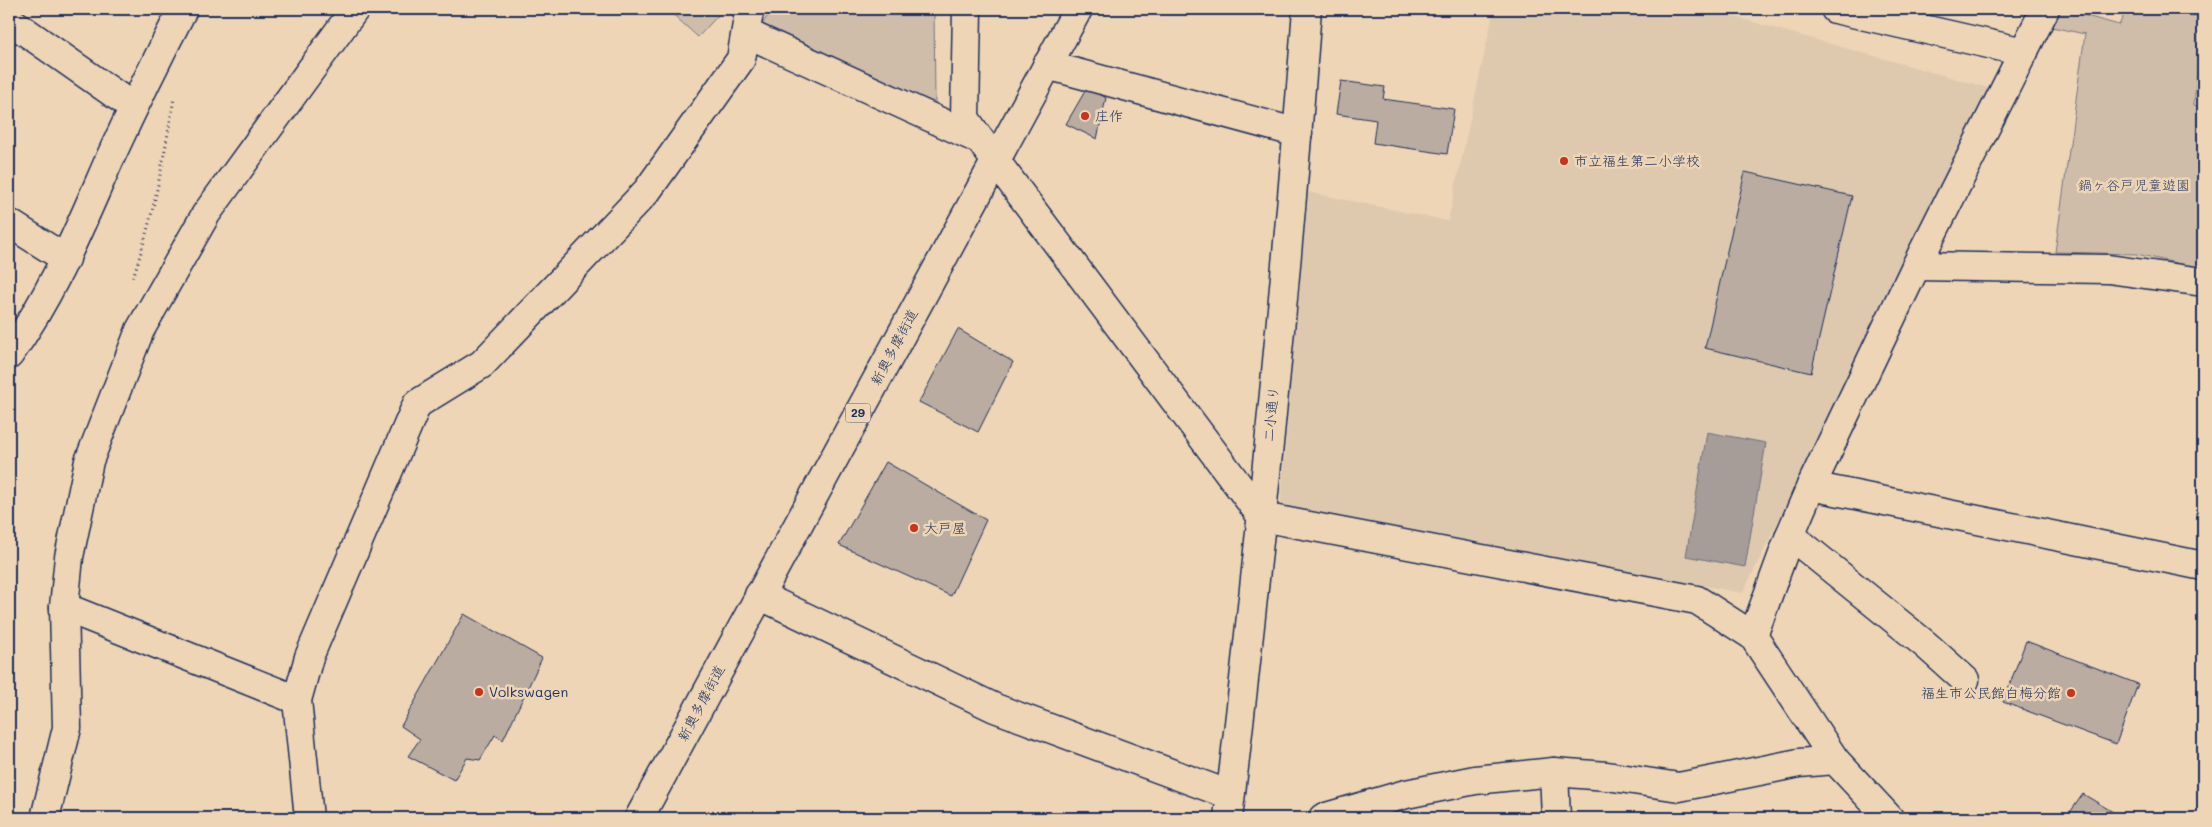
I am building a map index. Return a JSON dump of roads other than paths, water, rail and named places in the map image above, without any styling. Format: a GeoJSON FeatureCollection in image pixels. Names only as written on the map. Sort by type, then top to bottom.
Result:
{"type":"FeatureCollection","features":[{"type":"Feature","properties":{"kind":"street"},"geometry":{"type":"LineString","coordinates":[[9,355],[29,326],[66,259],[133,107],[183,9]]}},
{"type":"Feature","properties":{"kind":"street"},"geometry":{"type":"LineString","coordinates":[[45,818],[67,728],[64,607],[69,557],[89,460],[140,330],[206,214],[355,9]]}},
{"type":"Feature","properties":{"kind":"street"},"geometry":{"type":"LineString","coordinates":[[967,9],[965,118],[1262,517],[1697,600],[1753,636],[1835,760],[1889,818]]}},
{"type":"Feature","properties":{"kind":"street","name":"新奥多摩街道"},"geometry":{"type":"LineString","coordinates":[[639,818],[759,596],[987,150],[1047,65],[1078,9]]}},
{"type":"Feature","properties":{"kind":"street","name":"二小通り"},"geometry":{"type":"LineString","coordinates":[[1229,806],[1262,517],[1308,9]]}},
{"type":"Feature","properties":{"kind":"street"},"geometry":{"type":"LineString","coordinates":[[1835,9],[2024,52]]}},
{"type":"Feature","properties":{"kind":"street"},"geometry":{"type":"LineString","coordinates":[[1753,636],[1790,535],[1811,486],[1916,266],[2045,9]]}},
{"type":"Feature","properties":{"kind":"street"},"geometry":{"type":"LineString","coordinates":[[9,20],[133,107]]}},
{"type":"Feature","properties":{"kind":"street"},"geometry":{"type":"LineString","coordinates":[[309,818],[297,700],[309,657],[417,404],[482,364],[647,191],[741,59],[748,21],[987,150]]}},
{"type":"Feature","properties":{"kind":"street"},"geometry":{"type":"LineString","coordinates":[[1047,65],[1298,133]]}},
{"type":"Feature","properties":{"kind":"street"},"geometry":{"type":"LineString","coordinates":[[9,223],[66,259]]}},
{"type":"Feature","properties":{"kind":"street"},"geometry":{"type":"LineString","coordinates":[[1916,266],[2108,269],[2203,282]]}},
{"type":"Feature","properties":{"kind":"street"},"geometry":{"type":"LineString","coordinates":[[1811,486],[2203,566]]}},
{"type":"Feature","properties":{"kind":"street"},"geometry":{"type":"LineString","coordinates":[[1790,535],[1926,644],[1965,680]]}},
{"type":"Feature","properties":{"kind":"street"},"geometry":{"type":"LineString","coordinates":[[759,596],[995,708],[1229,806]]}},
{"type":"Feature","properties":{"kind":"street"},"geometry":{"type":"LineString","coordinates":[[64,607],[297,700]]}},
{"type":"Feature","properties":{"kind":"street"},"geometry":{"type":"LineString","coordinates":[[1323,818],[1414,792],[1475,780],[1554,772],[1607,776],[1679,787],[1799,763],[1835,760]]}},
{"type":"Feature","properties":{"kind":"street"},"geometry":{"type":"LineString","coordinates":[[1554,772],[1556,818]]}},
{"type":"Feature","properties":{"kind":"place","name":"庄作"},"geometry":{"type":"Point","coordinates":[1085,116]}},
{"type":"Feature","properties":{"kind":"place","name":"市立福生第二小学校"},"geometry":{"type":"Point","coordinates":[1564,161]}},
{"type":"Feature","properties":{"kind":"place","name":"大戸屋"},"geometry":{"type":"Point","coordinates":[914,528]}},
{"type":"Feature","properties":{"kind":"place","name":"Volkswagen"},"geometry":{"type":"Point","coordinates":[479,692]}},
{"type":"Feature","properties":{"kind":"place","name":"福生市公民館白梅分館"},"geometry":{"type":"Point","coordinates":[2071,693]}},
{"type":"Feature","properties":{"kind":"park label","name":"鍋ヶ谷戸児童遊園"},"geometry":{"type":"Point","coordinates":[2134,185]}}]}
